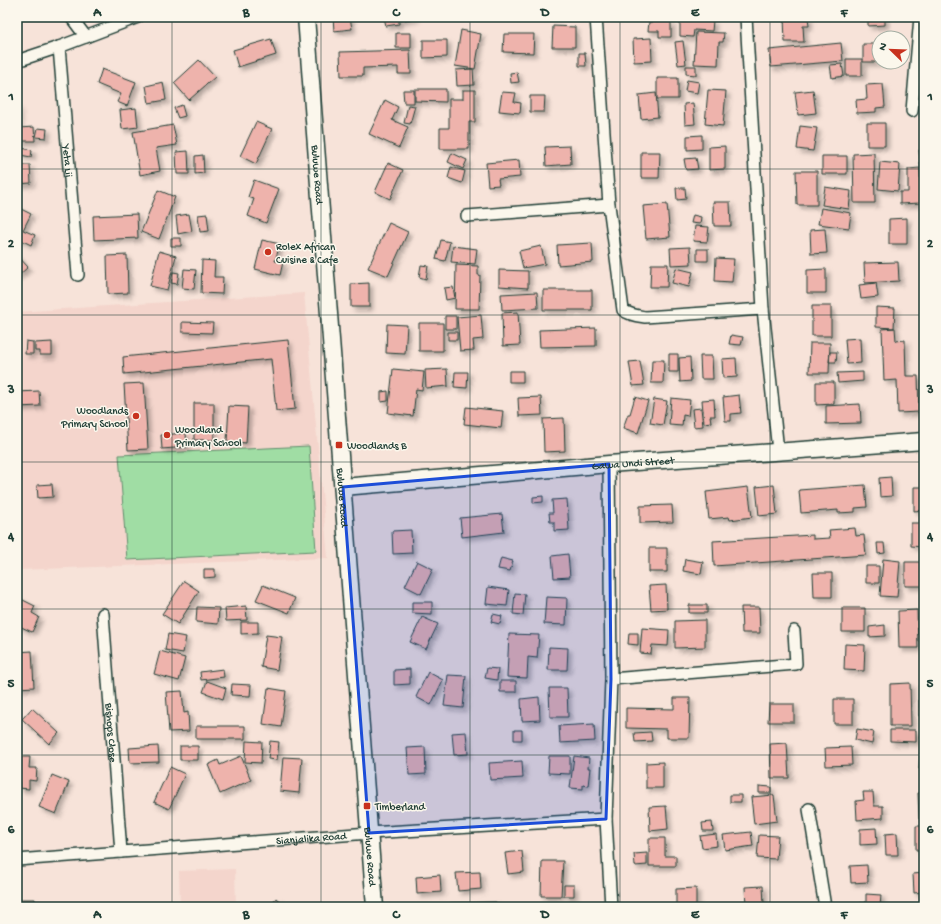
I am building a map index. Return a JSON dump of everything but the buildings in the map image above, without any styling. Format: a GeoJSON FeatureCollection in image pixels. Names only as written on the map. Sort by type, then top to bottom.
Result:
{"type":"FeatureCollection","features":[{"type":"Feature","properties":{"kind":"street"},"geometry":{"type":"LineString","coordinates":[[71,17],[86,37]]}},
{"type":"Feature","properties":{"kind":"street"},"geometry":{"type":"LineString","coordinates":[[17,61],[138,17]]}},
{"type":"Feature","properties":{"kind":"street","name":"Buluwe Road"},"geometry":{"type":"LineString","coordinates":[[306,17],[375,907]]}},
{"type":"Feature","properties":{"kind":"street"},"geometry":{"type":"LineString","coordinates":[[596,17],[609,205],[623,308],[625,312],[645,317],[763,309]]}},
{"type":"Feature","properties":{"kind":"street"},"geometry":{"type":"LineString","coordinates":[[746,17],[763,309],[778,452]]}},
{"type":"Feature","properties":{"kind":"street"},"geometry":{"type":"LineString","coordinates":[[912,111],[920,17]]}},
{"type":"Feature","properties":{"kind":"street","name":"Yeta Lii"},"geometry":{"type":"LineString","coordinates":[[59,47],[78,275]]}},
{"type":"Feature","properties":{"kind":"street"},"geometry":{"type":"LineString","coordinates":[[467,216],[609,205]]}},
{"type":"Feature","properties":{"kind":"street","name":"Gawa Undi Street"},"geometry":{"type":"LineString","coordinates":[[343,487],[609,464],[924,441]]}},
{"type":"Feature","properties":{"kind":"street"},"geometry":{"type":"LineString","coordinates":[[609,464],[611,679],[606,818],[611,907]]}},
{"type":"Feature","properties":{"kind":"street","name":"Bishops Close"},"geometry":{"type":"LineString","coordinates":[[103,614],[121,852]]}},
{"type":"Feature","properties":{"kind":"street"},"geometry":{"type":"LineString","coordinates":[[611,679],[796,664],[794,631]]}},
{"type":"Feature","properties":{"kind":"street"},"geometry":{"type":"LineString","coordinates":[[809,809],[825,907]]}},
{"type":"Feature","properties":{"kind":"street","name":"Sianjalika Road"},"geometry":{"type":"LineString","coordinates":[[17,860],[369,833],[606,818]]}},
{"type":"Feature","properties":{"kind":"highlighted area"},"geometry":{"type":"Polygon","coordinates":[[[609,464],[611,679],[606,819],[369,833],[343,487],[609,464]]]}},
{"type":"Feature","properties":{"kind":"shaded area","name":"Woodland Primary School"},"geometry":{"type":"Polygon","coordinates":[[[304,293],[328,558],[17,570],[17,312],[304,293]]]}},
{"type":"Feature","properties":{"kind":"shaded area"},"geometry":{"type":"Polygon","coordinates":[[[235,869],[236,907],[180,907],[179,871],[235,869]]]}},
{"type":"Feature","properties":{"kind":"green space"},"geometry":{"type":"Polygon","coordinates":[[[309,446],[316,551],[127,560],[119,455],[309,446]]]}},
{"type":"Feature","properties":{"kind":"place","name":"Rolex African Cuisine & Cafe"},"geometry":{"type":"Point","coordinates":[268,252]}},
{"type":"Feature","properties":{"kind":"place","name":"Woodlands Primary School"},"geometry":{"type":"Point","coordinates":[136,416]}},
{"type":"Feature","properties":{"kind":"place","name":"Woodland Primary School"},"geometry":{"type":"Point","coordinates":[167,435]}},
{"type":"Feature","properties":{"kind":"place","name":"Woodlands B"},"geometry":{"type":"Point","coordinates":[339,445]}},
{"type":"Feature","properties":{"kind":"place","name":"Timberland"},"geometry":{"type":"Point","coordinates":[367,806]}}]}
